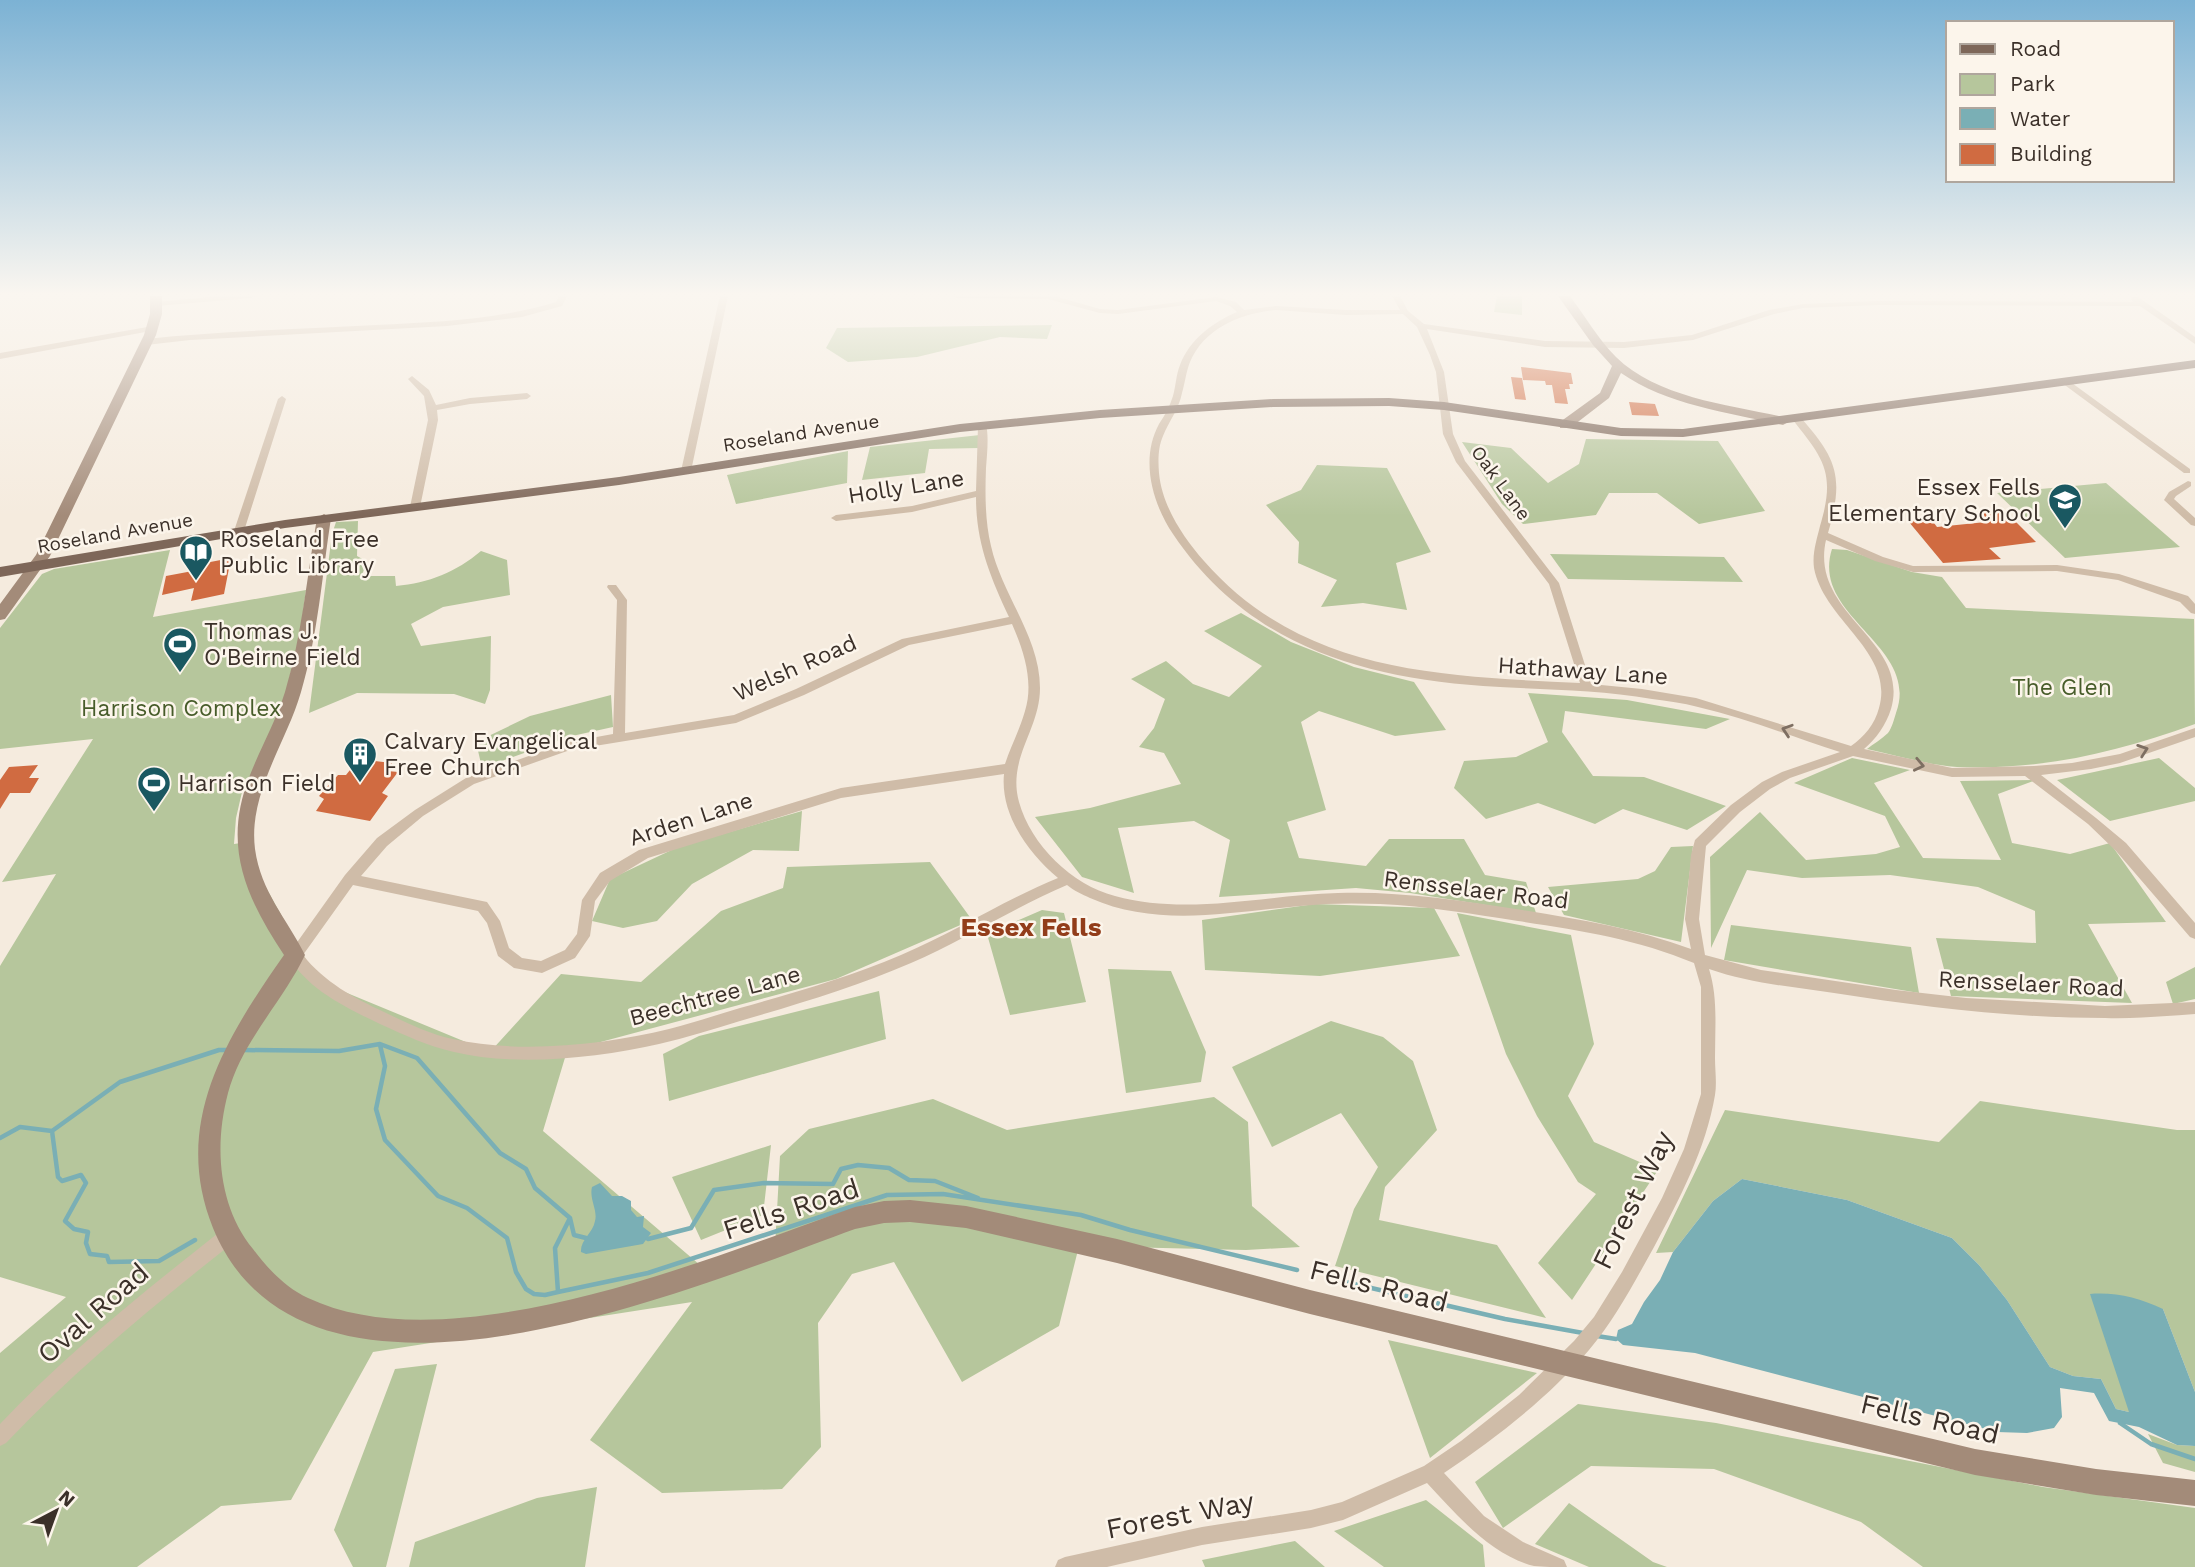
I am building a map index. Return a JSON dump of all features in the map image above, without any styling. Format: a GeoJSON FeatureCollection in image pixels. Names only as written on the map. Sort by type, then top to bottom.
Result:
{"type":"FeatureCollection","features":[{"type":"Feature","properties":{"kind":"main road","name":"Roseland Avenue"},"geometry":{"type":"LineString","coordinates":[[0,572],[324,518],[686,471],[983,426],[1173,408],[1389,402],[1444,406],[1565,425],[1661,434],[1783,421],[2156,369]]}},
{"type":"Feature","properties":{"kind":"street"},"geometry":{"type":"LineString","coordinates":[[0,615],[37,565],[133,369]]}},
{"type":"Feature","properties":{"kind":"street"},"geometry":{"type":"LineString","coordinates":[[686,471],[708,369]]}},
{"type":"Feature","properties":{"kind":"street","name":"Hathaway Lane"},"geometry":{"type":"LineString","coordinates":[[1183,369],[1173,408],[1155,447],[1155,477],[1166,512],[1201,567],[1214,582],[1250,610],[1300,640],[1377,669],[1460,682],[1635,692],[1697,703],[1852,751],[1953,773],[2026,770],[2110,761],[2195,732]]}},
{"type":"Feature","properties":{"kind":"street","name":"Oak Lane"},"geometry":{"type":"LineString","coordinates":[[1439,369],[1448,434],[1470,477],[1553,583],[1587,689]]}},
{"type":"Feature","properties":{"kind":"street"},"geometry":{"type":"LineString","coordinates":[[1565,425],[1605,395],[1617,369]]}},
{"type":"Feature","properties":{"kind":"street"},"geometry":{"type":"LineString","coordinates":[[1625,369],[1678,394],[1783,421]]}},
{"type":"Feature","properties":{"kind":"street"},"geometry":{"type":"LineString","coordinates":[[412,379],[429,394],[433,408],[433,420],[415,507]]}},
{"type":"Feature","properties":{"kind":"street"},"geometry":{"type":"LineString","coordinates":[[2065,381],[2191,472]]}},
{"type":"Feature","properties":{"kind":"street"},"geometry":{"type":"LineString","coordinates":[[433,408],[470,401],[527,396]]}},
{"type":"Feature","properties":{"kind":"street"},"geometry":{"type":"LineString","coordinates":[[239,531],[282,399]]}},
{"type":"Feature","properties":{"kind":"street","name":"Forest Way"},"geometry":{"type":"LineString","coordinates":[[1065,1567],[1202,1536],[1300,1521],[1343,1511],[1430,1472],[1525,1401],[1600,1323],[1629,1278],[1668,1204],[1692,1150],[1708,1094],[1708,987],[1699,958],[1692,919],[1700,844],[1755,793],[1778,779],[1852,751],[1867,738],[1885,712],[1888,686],[1875,654],[1844,619],[1825,587],[1819,552],[1833,488],[1832,468],[1820,444],[1797,419]]}},
{"type":"Feature","properties":{"kind":"street","name":"Rensselaer Road"},"geometry":{"type":"LineString","coordinates":[[983,426],[982,494],[986,549],[1028,653],[1034,675],[1035,701],[1010,768],[1011,787],[1017,817],[1034,846],[1049,864],[1068,879],[1122,904],[1161,910],[1192,910],[1321,898],[1367,897],[1424,901],[1609,930],[1722,967],[1933,1000],[2032,1009],[2108,1012],[2195,1007]]}},
{"type":"Feature","properties":{"kind":"street"},"geometry":{"type":"LineString","coordinates":[[2191,472],[2180,474],[2192,486],[2172,494],[2169,500],[2195,523]]}},
{"type":"Feature","properties":{"kind":"street","name":"Holly Lane"},"geometry":{"type":"LineString","coordinates":[[836,518],[912,509],[982,494]]}},
{"type":"Feature","properties":{"kind":"street"},"geometry":{"type":"LineString","coordinates":[[295,955],[260,901],[248,869],[243,831],[257,778],[283,723],[294,689],[324,518]]}},
{"type":"Feature","properties":{"kind":"street"},"geometry":{"type":"LineString","coordinates":[[1823,536],[1879,559],[1913,569],[2057,568],[2119,578],[2189,597],[2195,610]]}},
{"type":"Feature","properties":{"kind":"street"},"geometry":{"type":"LineString","coordinates":[[612,587],[622,600],[619,737]]}},
{"type":"Feature","properties":{"kind":"street","name":"Welsh Road"},"geometry":{"type":"LineString","coordinates":[[295,955],[350,879],[382,842],[419,813],[470,781],[569,746],[736,719],[906,642],[1013,620]]}},
{"type":"Feature","properties":{"kind":"street","name":"Arden Lane"},"geometry":{"type":"LineString","coordinates":[[350,879],[482,906],[493,921],[502,952],[519,964],[542,967],[570,954],[583,936],[589,900],[605,877],[644,854],[842,793],[1010,768]]}},
{"type":"Feature","properties":{"kind":"street"},"geometry":{"type":"LineString","coordinates":[[2026,770],[2121,847],[2195,933]]}},
{"type":"Feature","properties":{"kind":"street","name":"Beechtree Lane"},"geometry":{"type":"LineString","coordinates":[[295,955],[306,971],[334,992],[422,1037],[480,1051],[533,1051],[619,1045],[650,1040],[789,1000],[905,959],[1068,879]]}},
{"type":"Feature","properties":{"kind":"street","name":"Fells Road"},"geometry":{"type":"LineString","coordinates":[[295,955],[233,1051],[213,1106],[209,1171],[220,1219],[228,1236],[257,1275],[279,1294],[305,1310],[367,1330],[402,1334],[437,1333],[523,1321],[657,1288],[855,1217],[884,1212],[936,1212],[1117,1251],[1310,1302],[1572,1355],[1975,1462],[2084,1481],[2195,1493]]}},
{"type":"Feature","properties":{"kind":"street","name":"Oval Road"},"geometry":{"type":"LineString","coordinates":[[0,1437],[78,1360],[134,1310],[228,1236]]}},
{"type":"Feature","properties":{"kind":"street"},"geometry":{"type":"LineString","coordinates":[[1430,1472],[1477,1523],[1516,1549],[1557,1567]]}},
{"type":"Feature","properties":{"kind":"green space"},"geometry":{"type":"Polygon","coordinates":[[[980,435],[979,448],[929,449],[925,473],[862,480],[870,447],[980,435]]]}},
{"type":"Feature","properties":{"kind":"green space"},"geometry":{"type":"Polygon","coordinates":[[[1586,439],[1718,441],[1765,511],[1699,524],[1657,493],[1609,493],[1596,515],[1523,524],[1502,504],[1462,442],[1511,448],[1548,483],[1579,464],[1586,439]]]}},
{"type":"Feature","properties":{"kind":"green space"},"geometry":{"type":"Polygon","coordinates":[[[848,451],[847,483],[736,504],[727,475],[848,451]]]}},
{"type":"Feature","properties":{"kind":"green space"},"geometry":{"type":"Polygon","coordinates":[[[1317,465],[1387,468],[1431,552],[1396,563],[1407,610],[1363,603],[1321,607],[1337,580],[1298,563],[1299,542],[1266,505],[1301,490],[1317,465]]]}},
{"type":"Feature","properties":{"kind":"green space"},"geometry":{"type":"Polygon","coordinates":[[[2106,483],[2180,547],[2065,558],[1997,493],[2106,483]]]}},
{"type":"Feature","properties":{"kind":"green space"},"geometry":{"type":"Polygon","coordinates":[[[358,521],[357,556],[368,562],[361,576],[395,576],[396,586],[442,575],[481,551],[507,560],[510,595],[443,607],[411,624],[421,646],[491,636],[490,690],[485,704],[454,694],[357,693],[309,713],[332,534],[336,522],[358,521]]]}},
{"type":"Feature","properties":{"kind":"green space","name":"The Glen"},"geometry":{"type":"Polygon","coordinates":[[[1832,549],[1847,550],[1912,572],[1942,577],[1966,608],[2194,619],[2195,724],[2078,758],[2020,766],[1946,766],[1867,749],[1889,731],[1896,713],[1900,689],[1893,668],[1881,649],[1836,594],[1829,573],[1832,549]]]}},
{"type":"Feature","properties":{"kind":"green space","name":"Harrison Complex"},"geometry":{"type":"Polygon","coordinates":[[[170,550],[153,617],[306,590],[300,634],[279,721],[242,792],[234,844],[241,843],[318,981],[490,1052],[561,974],[641,982],[721,911],[783,888],[787,867],[930,862],[972,920],[836,979],[567,1051],[543,1131],[707,1271],[775,1247],[780,1156],[809,1129],[933,1099],[1007,1130],[1214,1097],[1248,1122],[1252,1206],[1300,1247],[1246,1250],[1079,1246],[1059,1326],[962,1382],[894,1262],[852,1274],[818,1323],[821,1447],[782,1489],[662,1493],[590,1440],[692,1302],[373,1352],[291,1500],[221,1506],[137,1567],[0,1567],[0,1353],[66,1297],[0,1277],[0,966],[56,874],[2,882],[93,739],[0,749],[0,628],[42,574],[54,569],[170,550]]]}},
{"type":"Feature","properties":{"kind":"green space"},"geometry":{"type":"Polygon","coordinates":[[[1550,554],[1724,557],[1743,582],[1568,579],[1550,554]]]}},
{"type":"Feature","properties":{"kind":"green space"},"geometry":{"type":"Polygon","coordinates":[[[1241,613],[1291,642],[1354,667],[1414,682],[1446,730],[1395,736],[1319,711],[1301,722],[1326,810],[1287,822],[1299,858],[1366,866],[1389,839],[1464,839],[1485,875],[1526,882],[1536,913],[1410,893],[1356,888],[1219,897],[1230,840],[1194,821],[1118,828],[1134,893],[1082,877],[1035,817],[1090,808],[1181,784],[1164,753],[1139,747],[1154,728],[1165,699],[1131,679],[1166,661],[1193,684],[1229,697],[1262,666],[1204,631],[1241,613]]]}},
{"type":"Feature","properties":{"kind":"green space"},"geometry":{"type":"Polygon","coordinates":[[[1528,693],[1627,700],[1730,719],[1706,729],[1565,711],[1562,732],[1593,776],[1644,777],[1726,806],[1687,830],[1623,809],[1595,824],[1538,803],[1486,819],[1454,788],[1464,761],[1516,757],[1548,742],[1528,693]]]}},
{"type":"Feature","properties":{"kind":"green space"},"geometry":{"type":"Polygon","coordinates":[[[611,695],[613,727],[572,736],[482,768],[476,742],[530,716],[611,695]]]}},
{"type":"Feature","properties":{"kind":"green space"},"geometry":{"type":"Polygon","coordinates":[[[1852,758],[1910,770],[1874,783],[1923,858],[2001,860],[1960,781],[2036,780],[1998,794],[2012,843],[2070,854],[2110,843],[2166,922],[2088,924],[2132,1003],[1951,996],[1936,938],[2036,943],[2035,911],[1978,887],[1890,875],[1802,878],[1747,870],[1711,948],[1710,857],[1760,812],[1806,860],[1876,854],[1900,847],[1885,816],[1794,783],[1852,758]]]}},
{"type":"Feature","properties":{"kind":"green space"},"geometry":{"type":"Polygon","coordinates":[[[2159,758],[2195,788],[2195,801],[2110,821],[2057,780],[2159,758]]]}},
{"type":"Feature","properties":{"kind":"green space"},"geometry":{"type":"Polygon","coordinates":[[[802,811],[799,851],[753,850],[692,884],[657,921],[623,928],[592,921],[610,879],[678,847],[802,811]]]}},
{"type":"Feature","properties":{"kind":"green space"},"geometry":{"type":"Polygon","coordinates":[[[1693,846],[1681,942],[1564,915],[1548,887],[1638,879],[1655,871],[1671,847],[1693,846]]]}},
{"type":"Feature","properties":{"kind":"green space"},"geometry":{"type":"Polygon","coordinates":[[[1315,904],[1434,908],[1460,956],[1320,976],[1205,970],[1202,920],[1315,904]]]}},
{"type":"Feature","properties":{"kind":"green space"},"geometry":{"type":"Polygon","coordinates":[[[1042,910],[1064,913],[1086,1002],[1010,1015],[987,934],[1042,910]]]}},
{"type":"Feature","properties":{"kind":"green space"},"geometry":{"type":"Polygon","coordinates":[[[1457,913],[1571,935],[1594,1044],[1568,1096],[1594,1142],[1658,1170],[1572,1300],[1538,1263],[1596,1194],[1578,1182],[1537,1116],[1506,1054],[1457,913]]]}},
{"type":"Feature","properties":{"kind":"green space"},"geometry":{"type":"Polygon","coordinates":[[[1731,925],[1911,947],[1919,993],[1724,960],[1731,925]]]}},
{"type":"Feature","properties":{"kind":"green space"},"geometry":{"type":"Polygon","coordinates":[[[2195,967],[2195,999],[2173,1004],[2166,982],[2195,967]]]}},
{"type":"Feature","properties":{"kind":"green space"},"geometry":{"type":"Polygon","coordinates":[[[1108,969],[1171,971],[1206,1052],[1201,1082],[1126,1093],[1108,969]]]}},
{"type":"Feature","properties":{"kind":"green space"},"geometry":{"type":"Polygon","coordinates":[[[879,991],[886,1039],[669,1101],[663,1054],[699,1036],[879,991]]]}},
{"type":"Feature","properties":{"kind":"green space"},"geometry":{"type":"Polygon","coordinates":[[[1331,1021],[1383,1037],[1413,1061],[1437,1130],[1385,1187],[1379,1220],[1497,1245],[1546,1318],[1335,1266],[1354,1209],[1378,1167],[1341,1113],[1272,1147],[1232,1067],[1331,1021]]]}},
{"type":"Feature","properties":{"kind":"green space"},"geometry":{"type":"Polygon","coordinates":[[[1980,1101],[2177,1130],[2195,1130],[2195,1392],[2163,1309],[2129,1412],[2116,1409],[2101,1379],[2073,1376],[2050,1367],[2007,1300],[1979,1265],[1952,1238],[1847,1200],[1742,1179],[1713,1201],[1673,1252],[1656,1253],[1725,1110],[1939,1142],[1980,1101]]]}},
{"type":"Feature","properties":{"kind":"green space"},"geometry":{"type":"Polygon","coordinates":[[[771,1145],[763,1215],[701,1240],[672,1177],[771,1145]]]}},
{"type":"Feature","properties":{"kind":"green space"},"geometry":{"type":"Polygon","coordinates":[[[1388,1340],[1537,1373],[1430,1458],[1388,1340]]]}},
{"type":"Feature","properties":{"kind":"green space"},"geometry":{"type":"Polygon","coordinates":[[[437,1364],[386,1567],[353,1567],[334,1530],[395,1369],[437,1364]]]}},
{"type":"Feature","properties":{"kind":"green space"},"geometry":{"type":"Polygon","coordinates":[[[1578,1404],[1716,1423],[2043,1487],[2195,1508],[2195,1567],[1923,1567],[1861,1522],[1714,1469],[1591,1466],[1503,1528],[1475,1482],[1578,1404]]]}},
{"type":"Feature","properties":{"kind":"green space"},"geometry":{"type":"Polygon","coordinates":[[[2148,1434],[2177,1445],[2195,1446],[2195,1472],[2163,1463],[2148,1434]]]}},
{"type":"Feature","properties":{"kind":"green space"},"geometry":{"type":"Polygon","coordinates":[[[597,1487],[585,1567],[409,1567],[415,1542],[537,1498],[597,1487]]]}},
{"type":"Feature","properties":{"kind":"green space"},"geometry":{"type":"Polygon","coordinates":[[[1426,1500],[1483,1545],[1485,1567],[1384,1567],[1334,1531],[1426,1500]]]}},
{"type":"Feature","properties":{"kind":"green space"},"geometry":{"type":"Polygon","coordinates":[[[1569,1503],[1653,1562],[1667,1567],[1589,1567],[1535,1544],[1569,1503]]]}},
{"type":"Feature","properties":{"kind":"green space"},"geometry":{"type":"Polygon","coordinates":[[[1295,1541],[1325,1567],[1205,1567],[1202,1560],[1295,1541]]]}},
{"type":"Feature","properties":{"kind":"water"},"geometry":{"type":"Polygon","coordinates":[[[1742,1179],[1847,1200],[1952,1238],[1979,1265],[2007,1300],[2050,1367],[2073,1376],[2101,1379],[2116,1409],[2129,1412],[2090,1294],[2127,1297],[2163,1309],[2195,1392],[2195,1446],[2177,1445],[2139,1427],[2109,1421],[2094,1393],[2060,1388],[2062,1417],[2054,1428],[2027,1433],[1997,1432],[1695,1353],[1623,1345],[1616,1339],[1618,1330],[1632,1324],[1660,1280],[1673,1252],[1713,1201],[1742,1179]]]}},
{"type":"Feature","properties":{"kind":"water"},"geometry":{"type":"Polygon","coordinates":[[[600,1183],[612,1196],[622,1196],[631,1201],[631,1210],[637,1217],[644,1216],[643,1227],[651,1233],[643,1244],[586,1254],[581,1252],[582,1244],[595,1221],[592,1187],[600,1183]]]}},
{"type":"Feature","properties":{"kind":"building"},"geometry":{"type":"Polygon","coordinates":[[[1521,369],[1571,373],[1573,384],[1569,384],[1570,389],[1565,389],[1568,404],[1555,403],[1552,385],[1546,385],[1545,381],[1523,380],[1521,369]]]}},
{"type":"Feature","properties":{"kind":"building"},"geometry":{"type":"Polygon","coordinates":[[[1511,377],[1522,378],[1526,400],[1515,399],[1511,377]]]}},
{"type":"Feature","properties":{"kind":"building"},"geometry":{"type":"Polygon","coordinates":[[[1629,402],[1655,404],[1659,416],[1632,415],[1629,402]]]}},
{"type":"Feature","properties":{"kind":"building"},"geometry":{"type":"Polygon","coordinates":[[[2003,509],[2036,542],[1989,548],[2001,559],[1943,563],[1909,522],[1931,519],[1937,527],[1986,522],[1983,511],[2003,509]]]}},
{"type":"Feature","properties":{"kind":"building","name":"Roseland Free Public Library"},"geometry":{"type":"Polygon","coordinates":[[[231,558],[224,594],[191,601],[194,588],[162,595],[166,576],[198,570],[200,564],[231,558]]]}},
{"type":"Feature","properties":{"kind":"building","name":"Calvary Evangelical Free Church"},"geometry":{"type":"Polygon","coordinates":[[[366,760],[392,763],[387,771],[398,772],[382,793],[388,796],[370,821],[316,811],[324,799],[319,796],[338,775],[346,775],[354,765],[360,766],[366,760]]]}},
{"type":"Feature","properties":{"kind":"building"},"geometry":{"type":"Polygon","coordinates":[[[38,765],[29,778],[39,778],[30,793],[10,793],[0,809],[0,780],[9,767],[38,765]]]}},
{"type":"Feature","properties":{"kind":"waterway"},"geometry":{"type":"LineString","coordinates":[[244,1050],[339,1051],[380,1044],[417,1058],[500,1153],[526,1169],[535,1188],[570,1218]]}},
{"type":"Feature","properties":{"kind":"waterway"},"geometry":{"type":"LineString","coordinates":[[380,1045],[385,1066],[376,1109],[385,1140],[438,1196],[467,1208],[507,1238],[516,1272],[526,1289],[534,1294],[558,1292]]}},
{"type":"Feature","properties":{"kind":"waterway"},"geometry":{"type":"LineString","coordinates":[[52,1131],[120,1082],[219,1050],[229,1050]]}},
{"type":"Feature","properties":{"kind":"waterway"},"geometry":{"type":"LineString","coordinates":[[0,1138],[20,1127],[52,1131]]}},
{"type":"Feature","properties":{"kind":"waterway"},"geometry":{"type":"LineString","coordinates":[[52,1131],[58,1177],[62,1181],[81,1175],[86,1183],[65,1221],[74,1229],[88,1232],[86,1243],[90,1254],[107,1256],[109,1262],[159,1261],[195,1240]]}},
{"type":"Feature","properties":{"kind":"waterway"},"geometry":{"type":"LineString","coordinates":[[648,1239],[691,1228],[714,1190],[764,1183],[833,1184],[841,1169],[858,1165],[889,1168],[909,1180],[935,1181],[978,1198]]}},
{"type":"Feature","properties":{"kind":"waterway"},"geometry":{"type":"LineString","coordinates":[[558,1292],[648,1273],[887,1195],[943,1194],[1081,1215],[1130,1230],[1297,1270]]}},
{"type":"Feature","properties":{"kind":"waterway"},"geometry":{"type":"LineString","coordinates":[[558,1292],[555,1248],[570,1218]]}},
{"type":"Feature","properties":{"kind":"waterway"},"geometry":{"type":"LineString","coordinates":[[570,1218],[574,1235],[586,1238]]}},
{"type":"Feature","properties":{"kind":"waterway"},"geometry":{"type":"LineString","coordinates":[[1341,1281],[1505,1319],[1583,1333]]}},
{"type":"Feature","properties":{"kind":"waterway"},"geometry":{"type":"LineString","coordinates":[[1597,1336],[1616,1339]]}},
{"type":"Feature","properties":{"kind":"waterway"},"geometry":{"type":"LineString","coordinates":[[2120,1423],[2151,1444],[2195,1459]]}},
{"type":"Feature","properties":{"kind":"place","name":"Essex Fells Elementary School"},"geometry":{"type":"Point","coordinates":[2065,530]}},
{"type":"Feature","properties":{"kind":"place","name":"Roseland Free Public Library"},"geometry":{"type":"Point","coordinates":[196,582]}},
{"type":"Feature","properties":{"kind":"place","name":"Thomas J. O'Beirne Field"},"geometry":{"type":"Point","coordinates":[180,674]}},
{"type":"Feature","properties":{"kind":"place","name":"Calvary Evangelical Free Church"},"geometry":{"type":"Point","coordinates":[360,784]}},
{"type":"Feature","properties":{"kind":"place","name":"Harrison Field"},"geometry":{"type":"Point","coordinates":[154,813]}},
{"type":"Feature","properties":{"kind":"district","name":"Essex Fells"},"geometry":{"type":"Point","coordinates":[1031,927]}}]}
